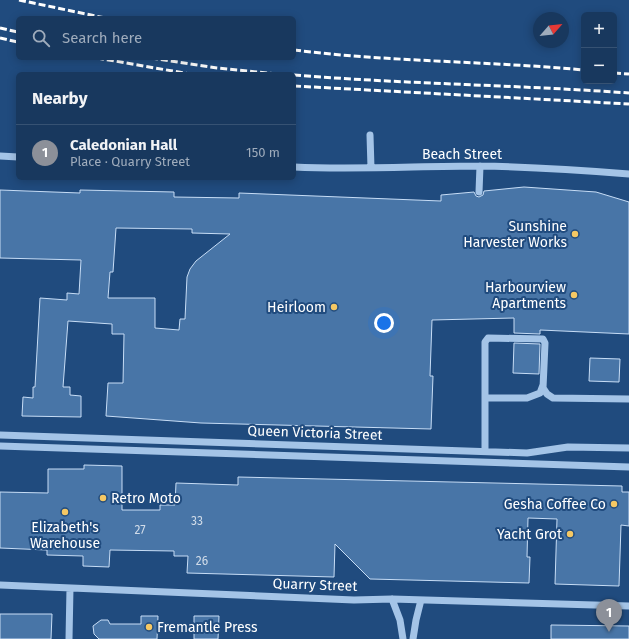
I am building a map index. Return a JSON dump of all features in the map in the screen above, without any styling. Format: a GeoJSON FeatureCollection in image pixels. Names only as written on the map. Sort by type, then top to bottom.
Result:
{"type":"FeatureCollection","features":[{"type":"Feature","properties":{"kind":"street"},"geometry":{"type":"LineString","coordinates":[[370,135],[371,168]]}},
{"type":"Feature","properties":{"kind":"street"},"geometry":{"type":"LineString","coordinates":[[0,156],[16,157]]}},
{"type":"Feature","properties":{"kind":"street"},"geometry":{"type":"LineString","coordinates":[[479,192],[480,166]]}},
{"type":"Feature","properties":{"kind":"street","name":"Beach Street"},"geometry":{"type":"LineString","coordinates":[[296,167],[337,169],[480,166],[570,169],[629,174]]}},
{"type":"Feature","properties":{"kind":"street"},"geometry":{"type":"LineString","coordinates":[[485,451],[484,398],[486,339],[491,337],[543,339],[545,343],[543,385],[540,393],[527,398]]}},
{"type":"Feature","properties":{"kind":"street"},"geometry":{"type":"LineString","coordinates":[[543,385],[545,392],[553,398]]}},
{"type":"Feature","properties":{"kind":"street"},"geometry":{"type":"LineString","coordinates":[[484,398],[629,399]]}},
{"type":"Feature","properties":{"kind":"street","name":"Queen Victoria Street"},"geometry":{"type":"LineString","coordinates":[[0,435],[527,453],[568,447],[629,448]]}},
{"type":"Feature","properties":{"kind":"street","name":"Queen Victoria Street"},"geometry":{"type":"LineString","coordinates":[[0,446],[629,467]]}},
{"type":"Feature","properties":{"kind":"street","name":"Quarry Street"},"geometry":{"type":"LineString","coordinates":[[0,586],[354,600],[392,599],[629,606]]}},
{"type":"Feature","properties":{"kind":"street"},"geometry":{"type":"LineString","coordinates":[[69,639],[70,588]]}},
{"type":"Feature","properties":{"kind":"street"},"geometry":{"type":"LineString","coordinates":[[392,599],[400,620],[403,639]]}},
{"type":"Feature","properties":{"kind":"street"},"geometry":{"type":"LineString","coordinates":[[413,639],[421,600]]}},
{"type":"Feature","properties":{"kind":"building"},"geometry":{"type":"Polygon","coordinates":[[[524,187],[596,192],[629,202],[629,334],[540,330],[540,334],[514,333],[514,318],[432,320],[430,376],[433,376],[431,429],[201,423],[106,416],[108,383],[123,383],[124,334],[112,334],[112,324],[68,321],[63,387],[70,387],[70,395],[81,396],[81,417],[22,416],[23,397],[33,398],[33,387],[35,387],[40,298],[67,300],[67,293],[79,294],[81,260],[0,258],[0,190],[80,193],[80,190],[174,192],[174,197],[239,198],[239,193],[441,201],[441,195],[474,192],[476,196],[479,197],[483,195],[484,191],[524,187]],[[116,228],[113,272],[110,272],[108,298],[155,298],[155,328],[179,330],[180,319],[185,319],[187,277],[190,269],[196,261],[230,234],[192,233],[192,229],[116,228]]]}},
{"type":"Feature","properties":{"kind":"building"},"geometry":{"type":"Polygon","coordinates":[[[514,343],[540,344],[539,374],[513,373],[514,343]]]}},
{"type":"Feature","properties":{"kind":"building"},"geometry":{"type":"Polygon","coordinates":[[[590,358],[620,359],[619,382],[589,381],[590,358]]]}},
{"type":"Feature","properties":{"kind":"building"},"geometry":{"type":"Polygon","coordinates":[[[84,465],[122,466],[122,510],[160,510],[160,505],[175,505],[176,483],[238,485],[238,477],[622,486],[622,492],[629,492],[629,526],[621,525],[619,586],[555,584],[557,519],[528,518],[527,557],[530,557],[529,583],[370,579],[335,544],[334,577],[187,573],[188,556],[174,556],[174,551],[110,550],[109,567],[83,566],[83,556],[47,555],[47,550],[0,548],[0,492],[48,493],[48,469],[84,469],[84,465]]]}},
{"type":"Feature","properties":{"kind":"building"},"geometry":{"type":"Polygon","coordinates":[[[0,614],[52,614],[51,639],[0,639],[0,614]]]}},
{"type":"Feature","properties":{"kind":"building"},"geometry":{"type":"Polygon","coordinates":[[[141,616],[158,616],[157,639],[99,639],[94,634],[93,626],[101,620],[108,620],[110,624],[141,624],[141,616]]]}},
{"type":"Feature","properties":{"kind":"building"},"geometry":{"type":"Polygon","coordinates":[[[194,616],[219,616],[218,639],[194,639],[194,616]]]}},
{"type":"Feature","properties":{"kind":"building"},"geometry":{"type":"Polygon","coordinates":[[[551,625],[629,626],[629,639],[551,639],[551,625]]]}},
{"type":"Feature","properties":{"kind":"railway"},"geometry":{"type":"LineString","coordinates":[[19,0],[95,16]]}},
{"type":"Feature","properties":{"kind":"railway"},"geometry":{"type":"LineString","coordinates":[[0,28],[16,32]]}},
{"type":"Feature","properties":{"kind":"railway"},"geometry":{"type":"LineString","coordinates":[[0,38],[16,42]]}},
{"type":"Feature","properties":{"kind":"railway"},"geometry":{"type":"LineString","coordinates":[[296,50],[366,57],[581,70]]}},
{"type":"Feature","properties":{"kind":"railway"},"geometry":{"type":"LineString","coordinates":[[109,60],[178,72]]}},
{"type":"Feature","properties":{"kind":"railway"},"geometry":{"type":"LineString","coordinates":[[164,60],[257,72]]}},
{"type":"Feature","properties":{"kind":"railway"},"geometry":{"type":"LineString","coordinates":[[617,73],[629,74]]}},
{"type":"Feature","properties":{"kind":"railway"},"geometry":{"type":"LineString","coordinates":[[296,75],[629,93]]}},
{"type":"Feature","properties":{"kind":"railway"},"geometry":{"type":"LineString","coordinates":[[296,86],[629,104]]}},
{"type":"Feature","properties":{"kind":"place","name":"Sunshine Harvester Works"},"geometry":{"type":"Point","coordinates":[575,234]}},
{"type":"Feature","properties":{"kind":"place","name":"Harbourview Apartments"},"geometry":{"type":"Point","coordinates":[574,295]}},
{"type":"Feature","properties":{"kind":"place","name":"Heirloom"},"geometry":{"type":"Point","coordinates":[334,307]}},
{"type":"Feature","properties":{"kind":"place","name":"Retro Moto"},"geometry":{"type":"Point","coordinates":[103,498]}},
{"type":"Feature","properties":{"kind":"place","name":"Gesha Coffee Co"},"geometry":{"type":"Point","coordinates":[614,504]}},
{"type":"Feature","properties":{"kind":"place","name":"Elizabeth's Warehouse"},"geometry":{"type":"Point","coordinates":[65,512]}},
{"type":"Feature","properties":{"kind":"place","name":"Yacht Grot"},"geometry":{"type":"Point","coordinates":[570,534]}},
{"type":"Feature","properties":{"kind":"place","name":"Fremantle Press"},"geometry":{"type":"Point","coordinates":[149,627]}},
{"type":"Feature","properties":{"kind":"place","name":"Caledonian Hall"},"geometry":{"type":"Point","coordinates":[609,632]}}]}
